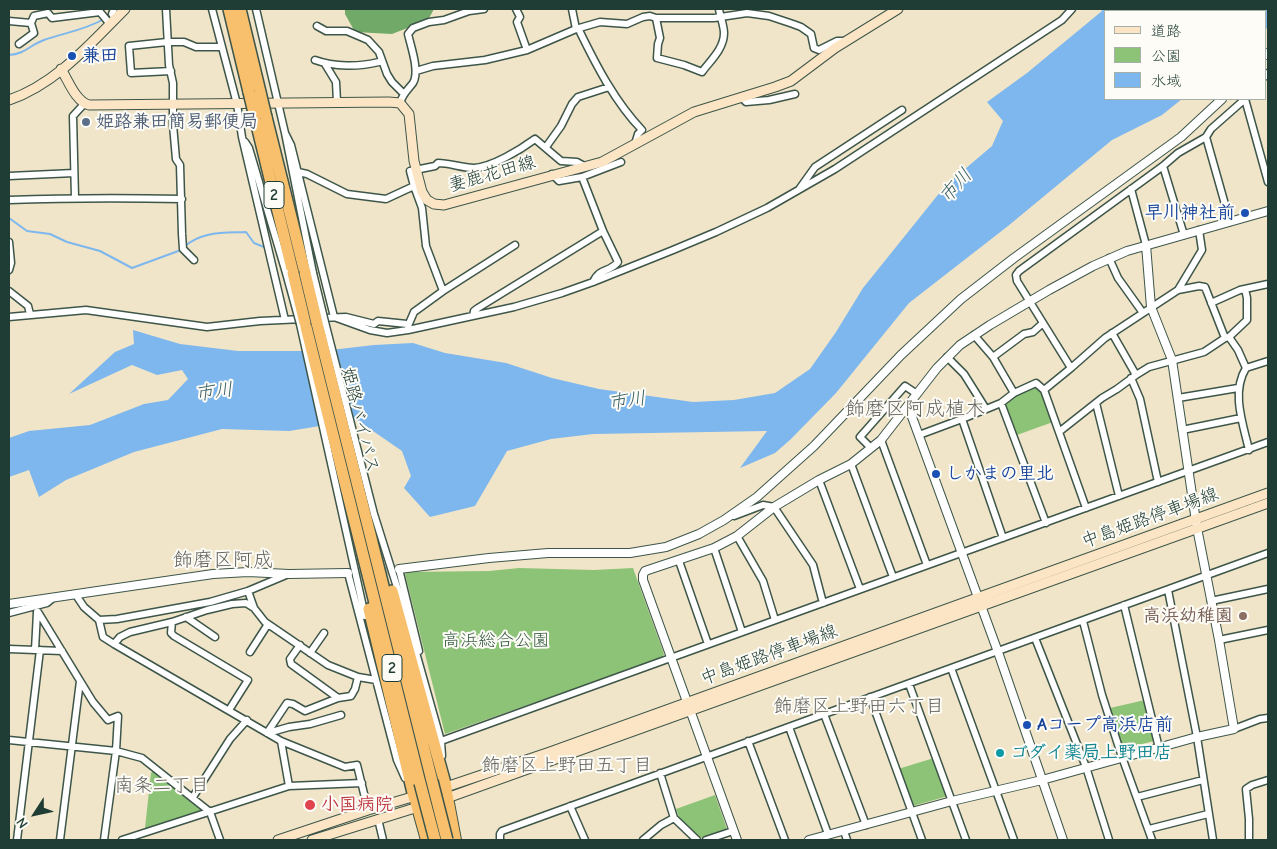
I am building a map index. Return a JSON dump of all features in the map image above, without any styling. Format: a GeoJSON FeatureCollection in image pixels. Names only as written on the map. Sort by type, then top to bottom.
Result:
{"type":"FeatureCollection","features":[{"type":"Feature","properties":{"kind":"highway","name":"姫路バイパス"},"geometry":{"type":"LineString","coordinates":[[229,9],[254,92],[312,323],[339,458],[368,552]]}},
{"type":"Feature","properties":{"kind":"highway","name":"姫路バイパス"},"geometry":{"type":"LineString","coordinates":[[240,9],[254,92]]}},
{"type":"Feature","properties":{"kind":"highway","name":"姫路バイパス"},"geometry":{"type":"LineString","coordinates":[[316,342],[364,508],[368,552]]}},
{"type":"Feature","properties":{"kind":"highway"},"geometry":{"type":"LineString","coordinates":[[368,552],[389,580],[446,793],[456,840]]}},
{"type":"Feature","properties":{"kind":"highway"},"geometry":{"type":"LineString","coordinates":[[368,552],[381,660],[426,840]]}},
{"type":"Feature","properties":{"kind":"highway","name":"2"},"geometry":{"type":"LineString","coordinates":[[368,552],[426,782],[435,840]]}},
{"type":"Feature","properties":{"kind":"highway"},"geometry":{"type":"LineString","coordinates":[[402,603],[406,640]]}},
{"type":"Feature","properties":{"kind":"highway","name":"2"},"geometry":{"type":"LineString","coordinates":[[426,782],[447,840]]}},
{"type":"Feature","properties":{"kind":"main road"},"geometry":{"type":"LineString","coordinates":[[9,100],[33,89],[84,51],[110,18],[125,9]]}},
{"type":"Feature","properties":{"kind":"main road","name":"妻鹿花田線"},"geometry":{"type":"LineString","coordinates":[[400,103],[409,114],[420,187],[427,200],[434,204],[444,205],[552,174],[586,166],[604,165],[635,144],[694,112],[741,98],[790,80],[893,10]]}},
{"type":"Feature","properties":{"kind":"main road"},"geometry":{"type":"LineString","coordinates":[[61,69],[84,104],[400,103]]}},
{"type":"Feature","properties":{"kind":"main road","name":"中島姫路停車場線"},"geometry":{"type":"LineString","coordinates":[[1197,524],[1268,493]]}},
{"type":"Feature","properties":{"kind":"main road","name":"中島姫路停車場線"},"geometry":{"type":"LineString","coordinates":[[312,840],[446,793],[550,752],[689,706],[1197,524],[1268,502]]}},
{"type":"Feature","properties":{"kind":"main road","name":"中島姫路停車場線"},"geometry":{"type":"LineString","coordinates":[[278,840],[368,810],[416,802]]}},
{"type":"Feature","properties":{"kind":"street"},"geometry":{"type":"LineString","coordinates":[[166,9],[169,65],[173,83],[176,159],[180,164],[182,234],[184,249],[194,260]]}},
{"type":"Feature","properties":{"kind":"street"},"geometry":{"type":"LineString","coordinates":[[212,9],[237,104],[242,137],[285,320]]}},
{"type":"Feature","properties":{"kind":"street"},"geometry":{"type":"LineString","coordinates":[[256,9],[285,133],[299,273]]}},
{"type":"Feature","properties":{"kind":"street"},"geometry":{"type":"LineString","coordinates":[[400,103],[403,93],[414,82],[416,71],[408,34],[413,28],[469,11],[484,9]]}},
{"type":"Feature","properties":{"kind":"street"},"geometry":{"type":"LineString","coordinates":[[516,9],[520,17],[517,22],[527,50]]}},
{"type":"Feature","properties":{"kind":"street"},"geometry":{"type":"LineString","coordinates":[[572,9],[576,28],[579,30],[609,87],[632,120],[642,130],[638,134],[635,144]]}},
{"type":"Feature","properties":{"kind":"street"},"geometry":{"type":"LineString","coordinates":[[652,14],[660,38],[657,58],[684,64],[702,72],[715,57],[722,41],[724,32],[718,9]]}},
{"type":"Feature","properties":{"kind":"street"},"geometry":{"type":"LineString","coordinates":[[334,317],[370,330],[387,333],[408,327],[473,316],[524,304],[593,282],[716,232],[766,208],[835,169],[1062,20],[1072,9]]}},
{"type":"Feature","properties":{"kind":"street"},"geometry":{"type":"LineString","coordinates":[[19,44],[34,34],[32,23],[34,16],[48,13],[52,18],[100,12],[110,18]]}},
{"type":"Feature","properties":{"kind":"street"},"geometry":{"type":"LineString","coordinates":[[416,71],[433,66],[486,60],[527,50],[576,28],[600,22],[627,24],[652,14],[720,17],[737,14],[769,16],[801,27],[811,34],[814,48],[819,50],[837,41],[848,40]]}},
{"type":"Feature","properties":{"kind":"street"},"geometry":{"type":"LineString","coordinates":[[9,21],[32,23]]}},
{"type":"Feature","properties":{"kind":"street"},"geometry":{"type":"LineString","coordinates":[[317,26],[326,30],[347,31],[368,40],[379,52],[392,82],[403,93]]}},
{"type":"Feature","properties":{"kind":"street"},"geometry":{"type":"LineString","coordinates":[[171,71],[131,73],[129,46],[184,42],[196,47],[222,47]]}},
{"type":"Feature","properties":{"kind":"street"},"geometry":{"type":"LineString","coordinates":[[315,60],[325,64],[366,65],[379,62]]}},
{"type":"Feature","properties":{"kind":"street"},"geometry":{"type":"LineString","coordinates":[[325,64],[336,82],[337,102]]}},
{"type":"Feature","properties":{"kind":"street"},"geometry":{"type":"LineString","coordinates":[[546,147],[578,97],[609,87]]}},
{"type":"Feature","properties":{"kind":"street"},"geometry":{"type":"LineString","coordinates":[[741,98],[746,102],[769,100],[795,94]]}},
{"type":"Feature","properties":{"kind":"street"},"geometry":{"type":"LineString","coordinates":[[431,711],[430,698],[399,570],[488,558],[548,553],[630,553],[666,547],[698,534],[724,520],[758,497],[814,446],[901,355],[961,299],[1181,137],[1221,100]]}},
{"type":"Feature","properties":{"kind":"street"},"geometry":{"type":"LineString","coordinates":[[1072,368],[1029,302],[1017,281],[1016,274],[1178,153],[1206,137],[1211,129],[1244,100]]}},
{"type":"Feature","properties":{"kind":"street"},"geometry":{"type":"LineString","coordinates":[[1245,100],[1268,182]]}},
{"type":"Feature","properties":{"kind":"street"},"geometry":{"type":"LineString","coordinates":[[75,198],[72,116],[84,104]]}},
{"type":"Feature","properties":{"kind":"street"},"geometry":{"type":"LineString","coordinates":[[799,189],[815,167],[902,110]]}},
{"type":"Feature","properties":{"kind":"street"},"geometry":{"type":"LineString","coordinates":[[285,133],[292,145],[334,317]]}},
{"type":"Feature","properties":{"kind":"street"},"geometry":{"type":"LineString","coordinates":[[242,137],[250,148],[299,273],[316,342],[367,490],[368,552]]}},
{"type":"Feature","properties":{"kind":"street"},"geometry":{"type":"LineString","coordinates":[[1206,137],[1230,222]]}},
{"type":"Feature","properties":{"kind":"street"},"geometry":{"type":"LineString","coordinates":[[443,291],[426,246],[422,208],[410,171],[435,166],[438,163],[449,163],[472,168],[483,166],[517,152],[535,139],[561,161],[577,162],[586,166]]}},
{"type":"Feature","properties":{"kind":"street"},"geometry":{"type":"LineString","coordinates":[[552,174],[559,181],[582,177],[604,165],[621,162]]}},
{"type":"Feature","properties":{"kind":"street"},"geometry":{"type":"LineString","coordinates":[[1163,166],[1184,235]]}},
{"type":"Feature","properties":{"kind":"street"},"geometry":{"type":"LineString","coordinates":[[298,172],[307,174],[348,194],[386,199],[414,186]]}},
{"type":"Feature","properties":{"kind":"street"},"geometry":{"type":"LineString","coordinates":[[9,176],[74,173]]}},
{"type":"Feature","properties":{"kind":"street"},"geometry":{"type":"LineString","coordinates":[[582,177],[603,231],[618,262],[597,274],[593,282]]}},
{"type":"Feature","properties":{"kind":"street"},"geometry":{"type":"LineString","coordinates":[[1131,189],[1146,245],[1151,307],[1172,360],[1188,472],[1234,729]]}},
{"type":"Feature","properties":{"kind":"street"},"geometry":{"type":"LineString","coordinates":[[9,200],[75,198],[102,200],[117,198],[182,199]]}},
{"type":"Feature","properties":{"kind":"street"},"geometry":{"type":"LineString","coordinates":[[737,840],[671,657],[643,575],[645,571],[714,548],[737,536],[774,507],[819,480],[851,464],[881,440],[947,357],[974,335],[1029,302],[1109,258],[1146,245],[1268,211]]}},
{"type":"Feature","properties":{"kind":"street"},"geometry":{"type":"LineString","coordinates":[[1178,290],[1202,250],[1199,230]]}},
{"type":"Feature","properties":{"kind":"street"},"geometry":{"type":"LineString","coordinates":[[473,316],[478,308],[603,231]]}},
{"type":"Feature","properties":{"kind":"street"},"geometry":{"type":"LineString","coordinates":[[9,242],[11,263],[9,270]]}},
{"type":"Feature","properties":{"kind":"street"},"geometry":{"type":"LineString","coordinates":[[408,327],[414,312],[515,245]]}},
{"type":"Feature","properties":{"kind":"street"},"geometry":{"type":"LineString","coordinates":[[1109,258],[1118,278],[1142,313]]}},
{"type":"Feature","properties":{"kind":"street"},"geometry":{"type":"LineString","coordinates":[[1211,302],[1231,293],[1268,284]]}},
{"type":"Feature","properties":{"kind":"street"},"geometry":{"type":"LineString","coordinates":[[1044,390],[1112,333],[1178,290],[1199,286],[1205,288],[1227,338],[1238,350],[1246,368]]}},
{"type":"Feature","properties":{"kind":"street"},"geometry":{"type":"LineString","coordinates":[[1059,432],[1133,376],[1149,367],[1204,352],[1227,338],[1247,320],[1245,289]]}},
{"type":"Feature","properties":{"kind":"street"},"geometry":{"type":"LineString","coordinates":[[9,291],[28,306],[30,314]]}},
{"type":"Feature","properties":{"kind":"street"},"geometry":{"type":"LineString","coordinates":[[9,318],[30,314],[86,310],[207,327],[260,321],[346,317],[374,324],[378,321],[408,327]]}},
{"type":"Feature","properties":{"kind":"street"},"geometry":{"type":"LineString","coordinates":[[993,357],[1024,334],[1033,332],[1043,323]]}},
{"type":"Feature","properties":{"kind":"street"},"geometry":{"type":"LineString","coordinates":[[1112,333],[1133,376],[1140,399],[1158,482]]}},
{"type":"Feature","properties":{"kind":"street"},"geometry":{"type":"LineString","coordinates":[[974,335],[993,357],[1014,393]]}},
{"type":"Feature","properties":{"kind":"street"},"geometry":{"type":"LineString","coordinates":[[316,342],[323,426],[368,552],[402,603],[440,741],[446,793]]}},
{"type":"Feature","properties":{"kind":"street"},"geometry":{"type":"LineString","coordinates":[[947,357],[964,374],[986,409]]}},
{"type":"Feature","properties":{"kind":"street"},"geometry":{"type":"LineString","coordinates":[[1249,450],[1238,388],[1246,368],[1268,361]]}},
{"type":"Feature","properties":{"kind":"street"},"geometry":{"type":"LineString","coordinates":[[919,435],[1001,403],[1014,393],[1036,383],[1044,390],[1086,508]]}},
{"type":"Feature","properties":{"kind":"street"},"geometry":{"type":"LineString","coordinates":[[871,448],[860,437],[875,418],[905,386],[917,394]]}},
{"type":"Feature","properties":{"kind":"street"},"geometry":{"type":"LineString","coordinates":[[1178,398],[1238,388]]}},
{"type":"Feature","properties":{"kind":"street"},"geometry":{"type":"LineString","coordinates":[[1001,403],[1046,522]]}},
{"type":"Feature","properties":{"kind":"street"},"geometry":{"type":"LineString","coordinates":[[1096,403],[1119,496]]}},
{"type":"Feature","properties":{"kind":"street"},"geometry":{"type":"LineString","coordinates":[[908,406],[998,652],[1063,840]]}},
{"type":"Feature","properties":{"kind":"street"},"geometry":{"type":"LineString","coordinates":[[1182,430],[1242,418]]}},
{"type":"Feature","properties":{"kind":"street"},"geometry":{"type":"LineString","coordinates":[[962,419],[1004,538]]}},
{"type":"Feature","properties":{"kind":"street"},"geometry":{"type":"LineString","coordinates":[[881,440],[926,566]]}},
{"type":"Feature","properties":{"kind":"street"},"geometry":{"type":"LineString","coordinates":[[440,741],[1268,442]]}},
{"type":"Feature","properties":{"kind":"street"},"geometry":{"type":"LineString","coordinates":[[851,464],[893,577]]}},
{"type":"Feature","properties":{"kind":"street"},"geometry":{"type":"LineString","coordinates":[[819,480],[860,589]]}},
{"type":"Feature","properties":{"kind":"street"},"geometry":{"type":"LineString","coordinates":[[724,520],[763,505],[774,507],[813,565],[823,603]]}},
{"type":"Feature","properties":{"kind":"street"},"geometry":{"type":"LineString","coordinates":[[737,536],[763,581],[775,620]]}},
{"type":"Feature","properties":{"kind":"street"},"geometry":{"type":"LineString","coordinates":[[714,548],[742,632]]}},
{"type":"Feature","properties":{"kind":"street"},"geometry":{"type":"LineString","coordinates":[[500,840],[502,830],[1268,553]]}},
{"type":"Feature","properties":{"kind":"street"},"geometry":{"type":"LineString","coordinates":[[679,561],[708,644]]}},
{"type":"Feature","properties":{"kind":"street"},"geometry":{"type":"LineString","coordinates":[[9,604],[213,574],[248,572],[289,574],[348,573],[397,760],[416,802]]}},
{"type":"Feature","properties":{"kind":"street"},"geometry":{"type":"LineString","coordinates":[[99,620],[117,619],[193,606],[248,591],[289,574]]}},
{"type":"Feature","properties":{"kind":"street"},"geometry":{"type":"LineString","coordinates":[[1211,602],[1268,589]]}},
{"type":"Feature","properties":{"kind":"street"},"geometry":{"type":"LineString","coordinates":[[1168,590],[1197,737],[1212,840]]}},
{"type":"Feature","properties":{"kind":"street"},"geometry":{"type":"LineString","coordinates":[[248,591],[254,608]]}},
{"type":"Feature","properties":{"kind":"street"},"geometry":{"type":"LineString","coordinates":[[76,594],[84,606],[99,620],[103,637],[114,644],[282,741],[346,767],[357,765],[368,810]]}},
{"type":"Feature","properties":{"kind":"street"},"geometry":{"type":"LineString","coordinates":[[9,613],[37,609],[53,598]]}},
{"type":"Feature","properties":{"kind":"street"},"geometry":{"type":"LineString","coordinates":[[114,644],[120,637],[130,632],[232,604],[246,603],[254,608],[268,624],[328,665],[358,677],[376,680]]}},
{"type":"Feature","properties":{"kind":"street"},"geometry":{"type":"LineString","coordinates":[[1124,605],[1159,748]]}},
{"type":"Feature","properties":{"kind":"street"},"geometry":{"type":"LineString","coordinates":[[17,840],[38,650],[37,609]]}},
{"type":"Feature","properties":{"kind":"street"},"geometry":{"type":"LineString","coordinates":[[37,609],[93,702],[108,720],[118,716],[116,751],[104,840]]}},
{"type":"Feature","properties":{"kind":"street"},"geometry":{"type":"LineString","coordinates":[[186,618],[215,637]]}},
{"type":"Feature","properties":{"kind":"street"},"geometry":{"type":"LineString","coordinates":[[1083,621],[1102,695],[1152,840]]}},
{"type":"Feature","properties":{"kind":"street"},"geometry":{"type":"LineString","coordinates":[[172,622],[171,633],[174,636],[248,680],[229,710]]}},
{"type":"Feature","properties":{"kind":"street"},"geometry":{"type":"LineString","coordinates":[[253,650],[268,624]]}},
{"type":"Feature","properties":{"kind":"street"},"geometry":{"type":"LineString","coordinates":[[1219,640],[1268,630]]}},
{"type":"Feature","properties":{"kind":"street"},"geometry":{"type":"LineString","coordinates":[[310,653],[324,633]]}},
{"type":"Feature","properties":{"kind":"street"},"geometry":{"type":"LineString","coordinates":[[1035,638],[1086,767],[1109,840]]}},
{"type":"Feature","properties":{"kind":"street"},"geometry":{"type":"LineString","coordinates":[[300,646],[290,659],[291,664],[338,698]]}},
{"type":"Feature","properties":{"kind":"street"},"geometry":{"type":"LineString","coordinates":[[9,649],[62,651]]}},
{"type":"Feature","properties":{"kind":"street"},"geometry":{"type":"LineString","coordinates":[[951,668],[1014,840]]}},
{"type":"Feature","properties":{"kind":"street"},"geometry":{"type":"LineString","coordinates":[[267,733],[287,703],[293,704],[305,712],[338,698],[351,696],[358,677]]}},
{"type":"Feature","properties":{"kind":"street"},"geometry":{"type":"LineString","coordinates":[[60,840],[80,681]]}},
{"type":"Feature","properties":{"kind":"street"},"geometry":{"type":"LineString","coordinates":[[909,684],[966,840]]}},
{"type":"Feature","properties":{"kind":"street"},"geometry":{"type":"LineString","coordinates":[[870,697],[922,840]]}},
{"type":"Feature","properties":{"kind":"street"},"geometry":{"type":"LineString","coordinates":[[824,714],[866,825]]}},
{"type":"Feature","properties":{"kind":"street"},"geometry":{"type":"LineString","coordinates":[[267,733],[341,715]]}},
{"type":"Feature","properties":{"kind":"street"},"geometry":{"type":"LineString","coordinates":[[808,840],[952,801],[1042,780],[1197,737],[1234,729],[1260,719],[1268,718]]}},
{"type":"Feature","properties":{"kind":"street"},"geometry":{"type":"LineString","coordinates":[[193,797],[230,739],[247,720]]}},
{"type":"Feature","properties":{"kind":"street"},"geometry":{"type":"LineString","coordinates":[[789,727],[828,834]]}},
{"type":"Feature","properties":{"kind":"street"},"geometry":{"type":"LineString","coordinates":[[9,740],[116,751],[142,758],[210,812],[220,840]]}},
{"type":"Feature","properties":{"kind":"street"},"geometry":{"type":"LineString","coordinates":[[282,741],[288,786]]}},
{"type":"Feature","properties":{"kind":"street"},"geometry":{"type":"LineString","coordinates":[[748,741],[785,840]]}},
{"type":"Feature","properties":{"kind":"street"},"geometry":{"type":"LineString","coordinates":[[660,773],[674,818],[697,840]]}},
{"type":"Feature","properties":{"kind":"street"},"geometry":{"type":"LineString","coordinates":[[1137,797],[1203,780]]}},
{"type":"Feature","properties":{"kind":"street"},"geometry":{"type":"LineString","coordinates":[[1249,840],[1246,789],[1268,780]]}},
{"type":"Feature","properties":{"kind":"street"},"geometry":{"type":"LineString","coordinates":[[122,840],[288,786],[362,783]]}},
{"type":"Feature","properties":{"kind":"street"},"geometry":{"type":"LineString","coordinates":[[570,806],[585,840]]}},
{"type":"Feature","properties":{"kind":"street"},"geometry":{"type":"LineString","coordinates":[[1149,829],[1208,814]]}},
{"type":"Feature","properties":{"kind":"street"},"geometry":{"type":"LineString","coordinates":[[378,818],[383,840]]}},
{"type":"Feature","properties":{"kind":"street"},"geometry":{"type":"LineString","coordinates":[[643,840],[661,825],[674,818]]}},
{"type":"Feature","properties":{"kind":"street"},"geometry":{"type":"LineString","coordinates":[[844,830],[847,840]]}},
{"type":"Feature","properties":{"kind":"street"},"geometry":{"type":"LineString","coordinates":[[706,840],[733,831]]}},
{"type":"Feature","properties":{"kind":"green space"},"geometry":{"type":"Polygon","coordinates":[[[345,9],[434,9],[428,20],[392,34],[355,32],[345,14],[345,9]]]}},
{"type":"Feature","properties":{"kind":"green space"},"geometry":{"type":"Polygon","coordinates":[[[1034,386],[1041,391],[1053,422],[1017,435],[1005,404],[1034,386]]]}},
{"type":"Feature","properties":{"kind":"green space","name":"高浜総合公園"},"geometry":{"type":"Polygon","coordinates":[[[519,568],[594,570],[633,568],[664,654],[662,658],[445,734],[405,574],[407,572],[489,571],[519,568]]]}},
{"type":"Feature","properties":{"kind":"green space"},"geometry":{"type":"Polygon","coordinates":[[[1145,700],[1154,741],[1122,749],[1110,708],[1145,700]]]}},
{"type":"Feature","properties":{"kind":"green space"},"geometry":{"type":"Polygon","coordinates":[[[934,758],[948,796],[913,806],[898,769],[934,758]]]}},
{"type":"Feature","properties":{"kind":"green space"},"geometry":{"type":"Polygon","coordinates":[[[153,771],[202,809],[202,812],[148,830],[145,828],[151,773],[153,771]]]}},
{"type":"Feature","properties":{"kind":"green space"},"geometry":{"type":"Polygon","coordinates":[[[715,795],[727,829],[701,838],[680,820],[676,809],[715,795]]]}},
{"type":"Feature","properties":{"kind":"water","name":"市川"},"geometry":{"type":"Polygon","coordinates":[[[1101,9],[1268,9],[1268,27],[1267,10],[1104,10],[1104,100],[1181,100],[1162,115],[1112,140],[1008,226],[909,303],[836,393],[791,439],[775,453],[740,468],[767,431],[593,434],[551,439],[507,451],[475,506],[430,517],[404,488],[411,476],[402,451],[357,420],[289,431],[222,429],[134,452],[66,480],[39,497],[29,470],[9,477],[9,438],[29,431],[90,425],[144,404],[168,400],[188,379],[182,370],[157,375],[132,365],[69,394],[115,352],[134,344],[133,330],[180,344],[238,351],[322,351],[413,343],[445,353],[506,363],[552,378],[599,389],[693,402],[734,400],[775,393],[810,369],[863,288],[945,186],[992,146],[1003,121],[987,102],[1027,73],[1102,11],[1101,9]]]}},
{"type":"Feature","properties":{"kind":"waterway"},"geometry":{"type":"LineString","coordinates":[[9,55],[19,53],[39,42],[82,29],[104,19]]}},
{"type":"Feature","properties":{"kind":"waterway"},"geometry":{"type":"LineString","coordinates":[[9,218],[27,231],[50,234],[67,242],[100,251],[132,268],[181,250]]}},
{"type":"Feature","properties":{"kind":"waterway"},"geometry":{"type":"LineString","coordinates":[[184,247],[205,235],[246,232],[254,243],[264,247]]}},
{"type":"Feature","properties":{"kind":"tunnel"},"geometry":{"type":"LineString","coordinates":[[348,573],[397,570]]}},
{"type":"Feature","properties":{"kind":"place","name":"兼田"},"geometry":{"type":"Point","coordinates":[72,56]}},
{"type":"Feature","properties":{"kind":"place","name":"姫路兼田簡易郵便局"},"geometry":{"type":"Point","coordinates":[86,122]}},
{"type":"Feature","properties":{"kind":"place","name":"早川神社前"},"geometry":{"type":"Point","coordinates":[1245,213]}},
{"type":"Feature","properties":{"kind":"place","name":"しかまの里北"},"geometry":{"type":"Point","coordinates":[936,474]}},
{"type":"Feature","properties":{"kind":"place","name":"高浜幼稚園"},"geometry":{"type":"Point","coordinates":[1243,616]}},
{"type":"Feature","properties":{"kind":"place","name":"Aコープ高浜店前"},"geometry":{"type":"Point","coordinates":[1027,725]}},
{"type":"Feature","properties":{"kind":"place","name":"ゴダイ薬局上野田店"},"geometry":{"type":"Point","coordinates":[1000,753]}},
{"type":"Feature","properties":{"kind":"place","name":"小国病院"},"geometry":{"type":"Point","coordinates":[310,805]}},
{"type":"Feature","properties":{"kind":"district","name":"飾磨区阿成植木"},"geometry":{"type":"Point","coordinates":[915,409]}},
{"type":"Feature","properties":{"kind":"district","name":"飾磨区阿成"},"geometry":{"type":"Point","coordinates":[223,560]}},
{"type":"Feature","properties":{"kind":"district","name":"飾磨区上野田六丁目"},"geometry":{"type":"Point","coordinates":[859,707]}},
{"type":"Feature","properties":{"kind":"district","name":"飾磨区上野田五丁目"},"geometry":{"type":"Point","coordinates":[567,766]}},
{"type":"Feature","properties":{"kind":"district","name":"南条二丁目"},"geometry":{"type":"Point","coordinates":[162,786]}}]}
